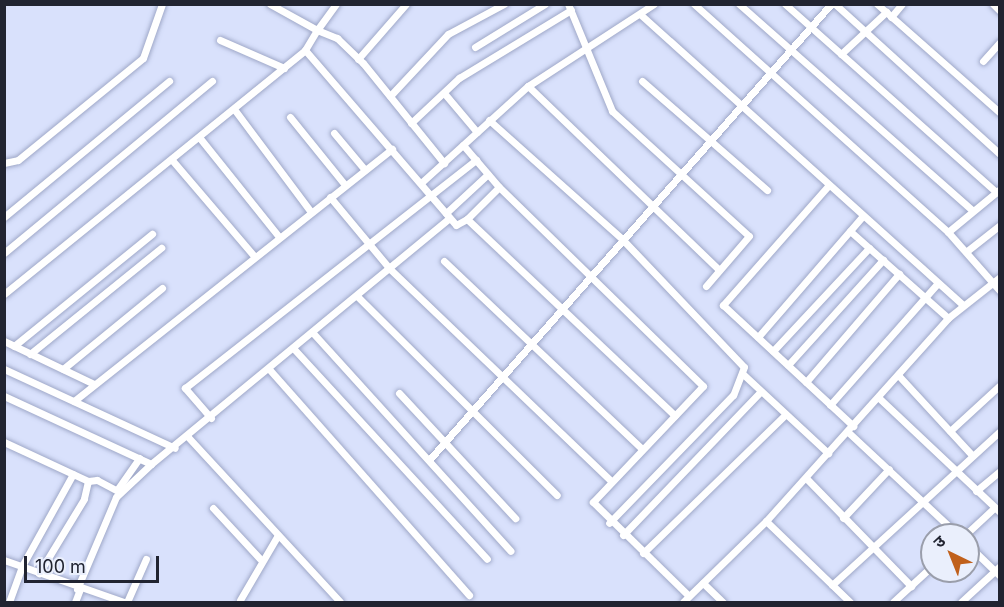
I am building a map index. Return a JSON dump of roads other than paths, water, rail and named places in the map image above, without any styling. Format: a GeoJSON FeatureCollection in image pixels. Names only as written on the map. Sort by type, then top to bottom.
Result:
{"type":"FeatureCollection","features":[{"type":"Feature","properties":{"kind":"street"},"geometry":{"type":"LineString","coordinates":[[4,163],[18,160],[144,58],[162,4]]}},
{"type":"Feature","properties":{"kind":"street"},"geometry":{"type":"LineString","coordinates":[[270,4],[317,30],[337,38],[358,58],[444,163]]}},
{"type":"Feature","properties":{"kind":"street"},"geometry":{"type":"LineString","coordinates":[[4,294],[305,50],[336,4]]}},
{"type":"Feature","properties":{"kind":"street"},"geometry":{"type":"LineString","coordinates":[[358,58],[406,4]]}},
{"type":"Feature","properties":{"kind":"street"},"geometry":{"type":"LineString","coordinates":[[390,96],[448,34],[504,4]]}},
{"type":"Feature","properties":{"kind":"street"},"geometry":{"type":"LineString","coordinates":[[476,46],[545,4]]}},
{"type":"Feature","properties":{"kind":"street"},"geometry":{"type":"LineString","coordinates":[[422,182],[528,86],[641,15],[654,4]]}},
{"type":"Feature","properties":{"kind":"street"},"geometry":{"type":"LineString","coordinates":[[694,4],[948,232],[999,291]]}},
{"type":"Feature","properties":{"kind":"street"},"geometry":{"type":"LineString","coordinates":[[739,4],[973,212]]}},
{"type":"Feature","properties":{"kind":"street"},"geometry":{"type":"LineString","coordinates":[[785,4],[998,191],[948,232]]}},
{"type":"Feature","properties":{"kind":"street"},"geometry":{"type":"LineString","coordinates":[[429,460],[473,414],[681,173],[831,4]]}},
{"type":"Feature","properties":{"kind":"street"},"geometry":{"type":"LineString","coordinates":[[836,4],[999,154]]}},
{"type":"Feature","properties":{"kind":"street"},"geometry":{"type":"LineString","coordinates":[[878,4],[999,113]]}},
{"type":"Feature","properties":{"kind":"street"},"geometry":{"type":"LineString","coordinates":[[841,54],[864,31],[902,4]]}},
{"type":"Feature","properties":{"kind":"street"},"geometry":{"type":"LineString","coordinates":[[993,4],[999,10]]}},
{"type":"Feature","properties":{"kind":"street"},"geometry":{"type":"LineString","coordinates":[[411,123],[478,65],[569,7],[589,47],[612,111],[749,236],[706,286]]}},
{"type":"Feature","properties":{"kind":"street"},"geometry":{"type":"LineString","coordinates":[[641,15],[862,217],[962,304]]}},
{"type":"Feature","properties":{"kind":"street"},"geometry":{"type":"LineString","coordinates":[[220,40],[284,68]]}},
{"type":"Feature","properties":{"kind":"street"},"geometry":{"type":"LineString","coordinates":[[983,61],[999,42]]}},
{"type":"Feature","properties":{"kind":"street"},"geometry":{"type":"LineString","coordinates":[[305,50],[422,182],[447,216],[460,226],[499,187]]}},
{"type":"Feature","properties":{"kind":"street"},"geometry":{"type":"LineString","coordinates":[[4,218],[169,81]]}},
{"type":"Feature","properties":{"kind":"street"},"geometry":{"type":"LineString","coordinates":[[4,253],[212,81]]}},
{"type":"Feature","properties":{"kind":"street"},"geometry":{"type":"LineString","coordinates":[[642,81],[767,190]]}},
{"type":"Feature","properties":{"kind":"street"},"geometry":{"type":"LineString","coordinates":[[528,86],[651,208],[719,270]]}},
{"type":"Feature","properties":{"kind":"street"},"geometry":{"type":"LineString","coordinates":[[444,93],[477,132]]}},
{"type":"Feature","properties":{"kind":"street"},"geometry":{"type":"LineString","coordinates":[[234,109],[311,212]]}},
{"type":"Feature","properties":{"kind":"street"},"geometry":{"type":"LineString","coordinates":[[290,117],[345,185]]}},
{"type":"Feature","properties":{"kind":"street"},"geometry":{"type":"LineString","coordinates":[[489,120],[623,240],[739,356],[744,375],[828,453]]}},
{"type":"Feature","properties":{"kind":"street"},"geometry":{"type":"LineString","coordinates":[[334,133],[365,170]]}},
{"type":"Feature","properties":{"kind":"street"},"geometry":{"type":"LineString","coordinates":[[199,137],[279,237]]}},
{"type":"Feature","properties":{"kind":"street"},"geometry":{"type":"LineString","coordinates":[[463,146],[499,187],[703,386],[640,448],[593,502],[622,535],[689,596]]}},
{"type":"Feature","properties":{"kind":"street"},"geometry":{"type":"LineString","coordinates":[[74,401],[254,256],[392,149]]}},
{"type":"Feature","properties":{"kind":"street"},"geometry":{"type":"LineString","coordinates":[[172,160],[254,256]]}},
{"type":"Feature","properties":{"kind":"street"},"geometry":{"type":"LineString","coordinates":[[211,418],[185,388],[434,197],[476,160]]}},
{"type":"Feature","properties":{"kind":"street"},"geometry":{"type":"LineString","coordinates":[[119,491],[151,464],[175,448],[390,269],[488,174]]}},
{"type":"Feature","properties":{"kind":"street"},"geometry":{"type":"LineString","coordinates":[[828,186],[723,305],[830,405],[889,469],[946,523]]}},
{"type":"Feature","properties":{"kind":"street"},"geometry":{"type":"LineString","coordinates":[[330,197],[390,269],[502,380],[611,481]]}},
{"type":"Feature","properties":{"kind":"street"},"geometry":{"type":"LineString","coordinates":[[758,337],[862,217]]}},
{"type":"Feature","properties":{"kind":"street"},"geometry":{"type":"LineString","coordinates":[[466,219],[675,416]]}},
{"type":"Feature","properties":{"kind":"street"},"geometry":{"type":"LineString","coordinates":[[966,251],[999,225]]}},
{"type":"Feature","properties":{"kind":"street"},"geometry":{"type":"LineString","coordinates":[[850,231],[948,318]]}},
{"type":"Feature","properties":{"kind":"street"},"geometry":{"type":"LineString","coordinates":[[14,346],[152,234]]}},
{"type":"Feature","properties":{"kind":"street"},"geometry":{"type":"LineString","coordinates":[[30,354],[161,248]]}},
{"type":"Feature","properties":{"kind":"street"},"geometry":{"type":"LineString","coordinates":[[773,351],[869,248]]}},
{"type":"Feature","properties":{"kind":"street"},"geometry":{"type":"LineString","coordinates":[[788,365],[883,260]]}},
{"type":"Feature","properties":{"kind":"street"},"geometry":{"type":"LineString","coordinates":[[444,261],[640,448]]}},
{"type":"Feature","properties":{"kind":"street"},"geometry":{"type":"LineString","coordinates":[[806,382],[899,274]]}},
{"type":"Feature","properties":{"kind":"street"},"geometry":{"type":"LineString","coordinates":[[683,603],[806,478],[899,376],[948,318],[962,304],[999,276]]}},
{"type":"Feature","properties":{"kind":"street"},"geometry":{"type":"LineString","coordinates":[[830,405],[937,284]]}},
{"type":"Feature","properties":{"kind":"street"},"geometry":{"type":"LineString","coordinates":[[63,369],[162,288]]}},
{"type":"Feature","properties":{"kind":"street"},"geometry":{"type":"LineString","coordinates":[[357,296],[473,414],[557,495]]}},
{"type":"Feature","properties":{"kind":"street"},"geometry":{"type":"LineString","coordinates":[[313,333],[511,551]]}},
{"type":"Feature","properties":{"kind":"street"},"geometry":{"type":"LineString","coordinates":[[4,341],[94,384]]}},
{"type":"Feature","properties":{"kind":"street"},"geometry":{"type":"LineString","coordinates":[[294,349],[487,559]]}},
{"type":"Feature","properties":{"kind":"street"},"geometry":{"type":"LineString","coordinates":[[4,369],[175,448]]}},
{"type":"Feature","properties":{"kind":"street"},"geometry":{"type":"LineString","coordinates":[[269,369],[469,595]]}},
{"type":"Feature","properties":{"kind":"street"},"geometry":{"type":"LineString","coordinates":[[609,522],[733,395],[744,375]]}},
{"type":"Feature","properties":{"kind":"street"},"geometry":{"type":"LineString","coordinates":[[899,376],[972,455]]}},
{"type":"Feature","properties":{"kind":"street"},"geometry":{"type":"LineString","coordinates":[[950,431],[999,385]]}},
{"type":"Feature","properties":{"kind":"street"},"geometry":{"type":"LineString","coordinates":[[622,535],[762,391]]}},
{"type":"Feature","properties":{"kind":"street"},"geometry":{"type":"LineString","coordinates":[[399,393],[515,518]]}},
{"type":"Feature","properties":{"kind":"street"},"geometry":{"type":"LineString","coordinates":[[4,396],[151,464]]}},
{"type":"Feature","properties":{"kind":"street"},"geometry":{"type":"LineString","coordinates":[[879,398],[997,510],[980,523]]}},
{"type":"Feature","properties":{"kind":"street"},"geometry":{"type":"LineString","coordinates":[[643,553],[786,414]]}},
{"type":"Feature","properties":{"kind":"street"},"geometry":{"type":"LineString","coordinates":[[832,585],[999,431]]}},
{"type":"Feature","properties":{"kind":"street"},"geometry":{"type":"LineString","coordinates":[[188,437],[340,603]]}},
{"type":"Feature","properties":{"kind":"street"},"geometry":{"type":"LineString","coordinates":[[5,443],[88,481],[119,491]]}},
{"type":"Feature","properties":{"kind":"street"},"geometry":{"type":"LineString","coordinates":[[75,603],[119,491],[139,458]]}},
{"type":"Feature","properties":{"kind":"street"},"geometry":{"type":"LineString","coordinates":[[843,518],[889,469]]}},
{"type":"Feature","properties":{"kind":"street"},"geometry":{"type":"LineString","coordinates":[[976,491],[999,471]]}},
{"type":"Feature","properties":{"kind":"street"},"geometry":{"type":"LineString","coordinates":[[9,603],[22,566],[73,474]]}},
{"type":"Feature","properties":{"kind":"street"},"geometry":{"type":"LineString","coordinates":[[806,478],[911,586]]}},
{"type":"Feature","properties":{"kind":"street"},"geometry":{"type":"LineString","coordinates":[[39,573],[84,499],[88,481]]}},
{"type":"Feature","properties":{"kind":"street"},"geometry":{"type":"LineString","coordinates":[[213,508],[260,559]]}},
{"type":"Feature","properties":{"kind":"street"},"geometry":{"type":"LineString","coordinates":[[766,521],[850,603]]}},
{"type":"Feature","properties":{"kind":"street"},"geometry":{"type":"LineString","coordinates":[[240,600],[260,559],[278,535]]}},
{"type":"Feature","properties":{"kind":"street"},"geometry":{"type":"LineString","coordinates":[[961,603],[998,571],[980,555]]}},
{"type":"Feature","properties":{"kind":"street"},"geometry":{"type":"LineString","coordinates":[[4,560],[79,589],[126,603],[146,559]]}},
{"type":"Feature","properties":{"kind":"street"},"geometry":{"type":"LineString","coordinates":[[893,603],[920,577]]}},
{"type":"Feature","properties":{"kind":"street"},"geometry":{"type":"LineString","coordinates":[[703,583],[723,603]]}}]}
